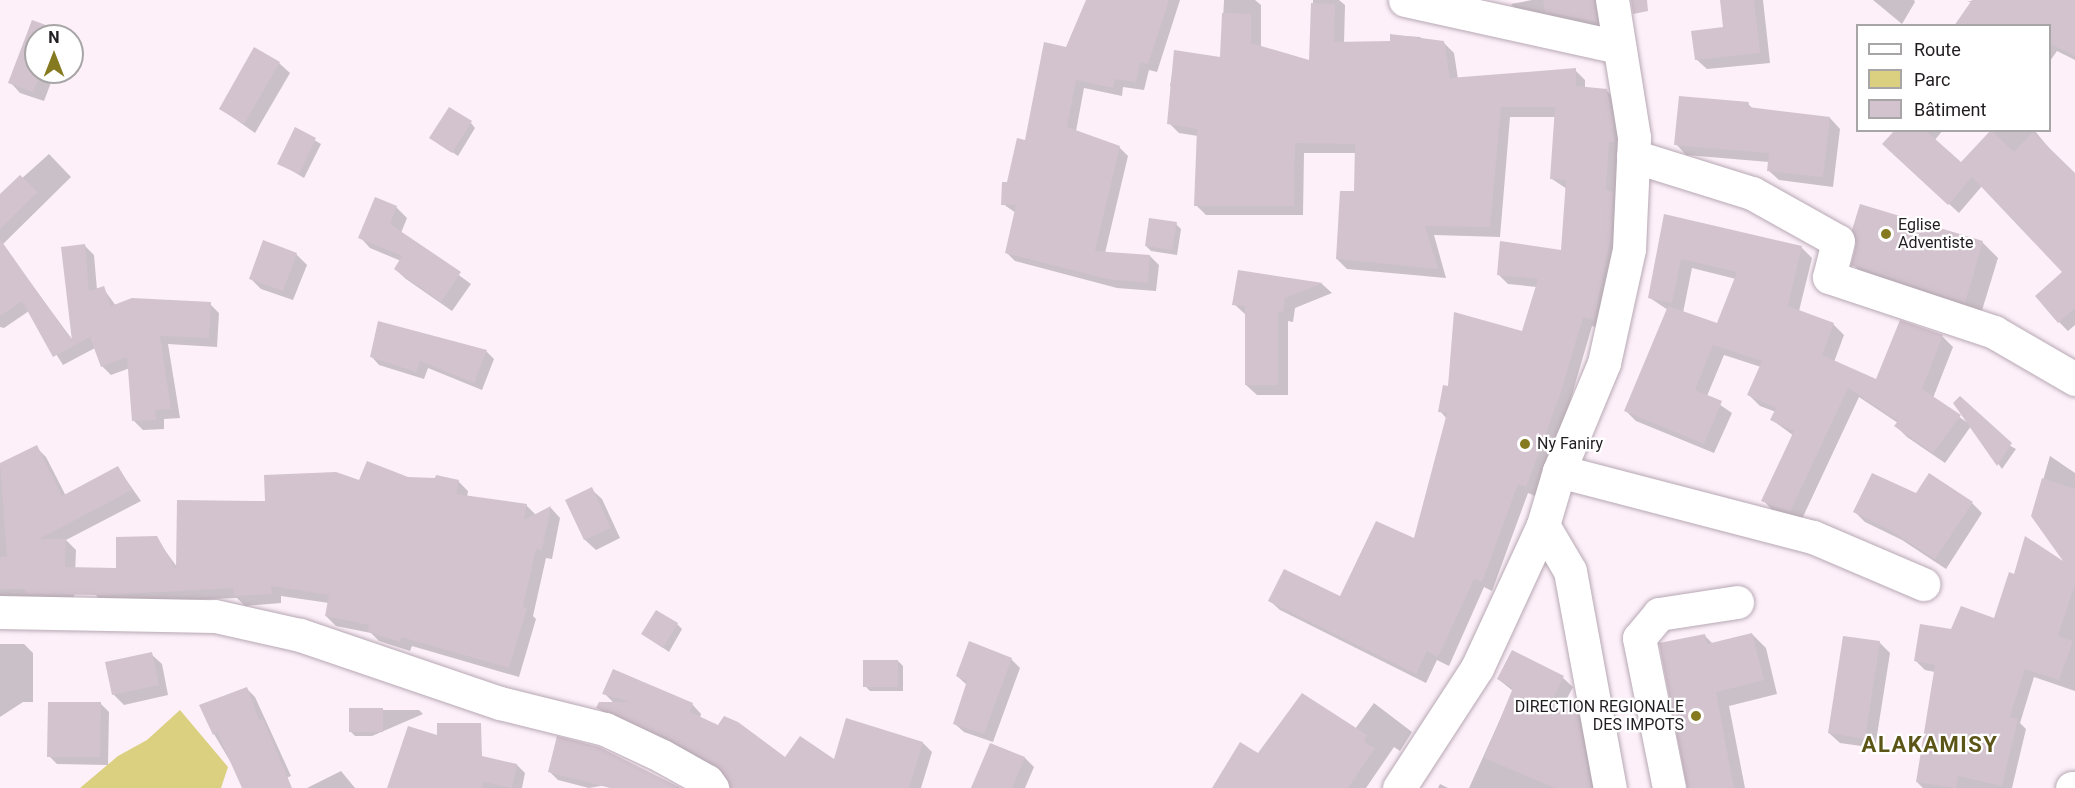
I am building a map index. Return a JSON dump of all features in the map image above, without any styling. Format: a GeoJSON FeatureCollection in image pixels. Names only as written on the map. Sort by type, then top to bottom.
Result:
{"type":"FeatureCollection","features":[{"type":"Feature","properties":{"kind":"street"},"geometry":{"type":"LineString","coordinates":[[1405,0],[1619,47]]}},
{"type":"Feature","properties":{"kind":"street"},"geometry":{"type":"LineString","coordinates":[[1399,788],[1477,668],[1543,525],[1559,471],[1604,363],[1629,249],[1634,137],[1612,0]]}},
{"type":"Feature","properties":{"kind":"street"},"geometry":{"type":"LineString","coordinates":[[1633,156],[1752,193],[1838,241],[1829,278],[1994,332],[2075,379]]}},
{"type":"Feature","properties":{"kind":"street"},"geometry":{"type":"LineString","coordinates":[[1559,471],[1813,537],[1923,584]]}},
{"type":"Feature","properties":{"kind":"street"},"geometry":{"type":"LineString","coordinates":[[1543,525],[1570,571],[1610,788]]}},
{"type":"Feature","properties":{"kind":"street"},"geometry":{"type":"LineString","coordinates":[[1669,788],[1639,638],[1659,614],[1737,602]]}},
{"type":"Feature","properties":{"kind":"street"},"geometry":{"type":"LineString","coordinates":[[0,612],[215,616],[300,635],[500,704],[605,729],[671,761],[712,788]]}},
{"type":"Feature","properties":{"kind":"green space"},"geometry":{"type":"Polygon","coordinates":[[[180,710],[228,767],[221,788],[80,788],[118,756],[147,740],[180,710]]]}},
{"type":"Feature","properties":{"kind":"building"},"geometry":{"type":"Polygon","coordinates":[[[1086,0],[1169,0],[1148,64],[1140,62],[1136,82],[1115,79],[1113,88],[1076,80],[1067,127],[1120,146],[1095,251],[1150,255],[1148,283],[1107,279],[1005,253],[1016,205],[1001,205],[1002,182],[1007,182],[1017,138],[1025,140],[1044,42],[1066,47],[1086,0]]]}},
{"type":"Feature","properties":{"kind":"building"},"geometry":{"type":"Polygon","coordinates":[[[1543,0],[1594,0],[1597,22],[1545,12],[1543,0]]]}},
{"type":"Feature","properties":{"kind":"building"},"geometry":{"type":"Polygon","coordinates":[[[1631,0],[1647,0],[1648,11],[1633,14],[1631,0]]]}},
{"type":"Feature","properties":{"kind":"building"},"geometry":{"type":"Polygon","coordinates":[[[1720,0],[1754,0],[1760,53],[1695,60],[1691,31],[1723,27],[1720,0]]]}},
{"type":"Feature","properties":{"kind":"building"},"geometry":{"type":"Polygon","coordinates":[[[1972,0],[2075,0],[2075,56],[2051,44],[2051,24],[1955,24],[1972,0]]]}},
{"type":"Feature","properties":{"kind":"building"},"geometry":{"type":"Polygon","coordinates":[[[1311,3],[1335,4],[1334,42],[1390,41],[1390,34],[1444,41],[1450,78],[1576,68],[1576,86],[1607,89],[1613,122],[1614,142],[1609,142],[1606,190],[1613,192],[1611,235],[1594,320],[1583,317],[1560,395],[1526,487],[1518,484],[1482,582],[1474,579],[1438,657],[1427,651],[1416,674],[1268,601],[1284,569],[1340,596],[1376,521],[1414,538],[1447,413],[1438,412],[1443,385],[1448,386],[1454,312],[1522,331],[1538,279],[1497,275],[1500,241],[1561,250],[1566,180],[1550,179],[1555,107],[1501,107],[1490,227],[1425,226],[1438,269],[1336,259],[1340,191],[1354,191],[1355,144],[1295,143],[1294,206],[1194,206],[1197,129],[1167,124],[1174,50],[1220,57],[1222,13],[1251,14],[1251,43],[1309,60],[1311,3]]]}},
{"type":"Feature","properties":{"kind":"building"},"geometry":{"type":"Polygon","coordinates":[[[32,20],[43,24],[30,24],[32,20]]]}},
{"type":"Feature","properties":{"kind":"building"},"geometry":{"type":"Polygon","coordinates":[[[24,41],[24,84],[36,84],[33,92],[8,83],[24,41]]]}},
{"type":"Feature","properties":{"kind":"building"},"geometry":{"type":"Polygon","coordinates":[[[254,47],[280,62],[244,124],[219,109],[254,47]]]}},
{"type":"Feature","properties":{"kind":"building"},"geometry":{"type":"Polygon","coordinates":[[[1679,96],[1749,102],[1748,107],[1830,117],[1823,177],[1767,171],[1769,153],[1674,145],[1679,96]]]}},
{"type":"Feature","properties":{"kind":"building"},"geometry":{"type":"Polygon","coordinates":[[[449,107],[472,121],[452,153],[429,138],[449,107]]]}},
{"type":"Feature","properties":{"kind":"building"},"geometry":{"type":"Polygon","coordinates":[[[295,127],[316,138],[299,174],[277,164],[295,127]]]}},
{"type":"Feature","properties":{"kind":"building"},"geometry":{"type":"Polygon","coordinates":[[[1893,132],[1927,132],[1961,162],[1989,132],[1993,132],[2014,152],[2033,132],[2075,173],[2075,308],[2058,323],[2035,296],[2062,272],[1972,177],[1948,205],[1882,144],[1893,132]]]}},
{"type":"Feature","properties":{"kind":"building"},"geometry":{"type":"Polygon","coordinates":[[[20,175],[38,192],[0,229],[0,194],[20,175]]]}},
{"type":"Feature","properties":{"kind":"building"},"geometry":{"type":"Polygon","coordinates":[[[375,197],[397,206],[390,224],[461,272],[441,302],[394,269],[402,256],[358,238],[375,197]]]}},
{"type":"Feature","properties":{"kind":"building"},"geometry":{"type":"Polygon","coordinates":[[[1860,204],[1983,241],[1965,303],[1851,265],[1856,245],[1852,230],[1860,204]]]}},
{"type":"Feature","properties":{"kind":"building"},"geometry":{"type":"Polygon","coordinates":[[[1664,214],[1802,246],[1788,306],[1834,323],[1822,355],[1876,379],[1900,320],[1943,335],[1922,389],[1961,415],[1933,453],[1894,426],[1898,421],[1848,388],[1790,512],[1761,501],[1794,431],[1770,420],[1776,408],[1747,395],[1762,361],[1713,345],[1695,390],[1722,401],[1704,444],[1624,411],[1668,306],[1717,323],[1737,272],[1681,259],[1672,303],[1648,298],[1664,214]]]}},
{"type":"Feature","properties":{"kind":"building"},"geometry":{"type":"Polygon","coordinates":[[[1149,218],[1177,222],[1172,250],[1145,246],[1149,218]]]}},
{"type":"Feature","properties":{"kind":"building"},"geometry":{"type":"Polygon","coordinates":[[[0,239],[72,341],[61,247],[85,244],[89,291],[104,286],[111,306],[132,298],[211,302],[209,338],[160,336],[171,409],[155,410],[156,420],[132,421],[127,357],[101,367],[90,337],[53,357],[22,301],[0,316],[0,239]]]}},
{"type":"Feature","properties":{"kind":"building"},"geometry":{"type":"Polygon","coordinates":[[[263,240],[297,253],[283,291],[249,279],[263,240]]]}},
{"type":"Feature","properties":{"kind":"building"},"geometry":{"type":"Polygon","coordinates":[[[1238,270],[1323,283],[1285,298],[1283,312],[1278,311],[1278,385],[1245,385],[1245,306],[1232,305],[1238,270]]]}},
{"type":"Feature","properties":{"kind":"building"},"geometry":{"type":"Polygon","coordinates":[[[378,321],[487,350],[474,383],[420,361],[416,372],[370,357],[378,321]]]}},
{"type":"Feature","properties":{"kind":"building"},"geometry":{"type":"Polygon","coordinates":[[[1960,396],[2012,443],[1997,466],[1953,403],[1960,396]]]}},
{"type":"Feature","properties":{"kind":"building"},"geometry":{"type":"Polygon","coordinates":[[[37,445],[62,496],[118,466],[132,490],[39,539],[66,539],[65,567],[116,568],[116,537],[157,536],[176,570],[177,500],[265,501],[264,475],[336,472],[359,480],[367,461],[408,477],[435,478],[436,475],[459,480],[456,494],[527,504],[524,520],[551,506],[542,550],[536,549],[523,607],[527,608],[509,668],[401,637],[400,642],[367,631],[369,625],[325,616],[329,595],[271,586],[272,594],[234,596],[233,588],[105,595],[25,594],[25,589],[0,589],[0,557],[7,557],[0,463],[37,445]]]}},
{"type":"Feature","properties":{"kind":"building"},"geometry":{"type":"Polygon","coordinates":[[[1872,473],[1916,493],[1929,473],[1973,502],[1935,559],[1890,530],[1853,512],[1872,473]]]}},
{"type":"Feature","properties":{"kind":"building"},"geometry":{"type":"Polygon","coordinates":[[[2042,478],[2075,489],[2075,585],[2058,636],[2073,641],[2059,680],[2025,669],[2010,717],[2018,719],[2002,786],[1958,776],[1956,788],[1916,782],[1935,665],[1914,661],[1920,624],[1951,629],[1961,606],[1994,618],[2009,572],[2014,574],[2025,536],[2063,561],[2031,516],[2042,478]]]}},
{"type":"Feature","properties":{"kind":"building"},"geometry":{"type":"Polygon","coordinates":[[[592,487],[611,528],[584,540],[565,500],[592,487]]]}},
{"type":"Feature","properties":{"kind":"building"},"geometry":{"type":"Polygon","coordinates":[[[656,610],[678,623],[663,648],[641,634],[656,610]]]}},
{"type":"Feature","properties":{"kind":"building","name":"DIRECTION REGIONALE DES IMPOTS"},"geometry":{"type":"Polygon","coordinates":[[[1752,633],[1764,680],[1716,692],[1734,788],[1687,788],[1659,643],[1705,634],[1707,644],[1752,633]]]}},
{"type":"Feature","properties":{"kind":"building"},"geometry":{"type":"Polygon","coordinates":[[[1843,636],[1880,641],[1865,739],[1828,733],[1843,636]]]}},
{"type":"Feature","properties":{"kind":"building"},"geometry":{"type":"Polygon","coordinates":[[[969,641],[1012,658],[984,734],[953,724],[967,681],[956,676],[969,641]]]}},
{"type":"Feature","properties":{"kind":"building"},"geometry":{"type":"Polygon","coordinates":[[[1512,650],[1564,676],[1549,706],[1575,700],[1591,788],[1555,788],[1484,758],[1513,688],[1497,679],[1512,650]]]}},
{"type":"Feature","properties":{"kind":"building"},"geometry":{"type":"Polygon","coordinates":[[[152,652],[159,685],[112,695],[105,662],[152,652]]]}},
{"type":"Feature","properties":{"kind":"building"},"geometry":{"type":"Polygon","coordinates":[[[863,660],[898,660],[898,687],[863,687],[863,660]]]}},
{"type":"Feature","properties":{"kind":"building"},"geometry":{"type":"Polygon","coordinates":[[[613,669],[693,703],[690,712],[718,725],[724,716],[738,722],[785,757],[800,736],[834,759],[846,718],[923,742],[909,788],[730,788],[716,765],[670,739],[596,708],[599,702],[631,702],[602,694],[613,669]]]}},
{"type":"Feature","properties":{"kind":"building"},"geometry":{"type":"Polygon","coordinates":[[[247,687],[259,720],[263,719],[292,788],[242,788],[217,732],[213,735],[199,705],[247,687]]]}},
{"type":"Feature","properties":{"kind":"building"},"geometry":{"type":"Polygon","coordinates":[[[1302,693],[1367,735],[1364,742],[1375,748],[1348,788],[1212,788],[1240,742],[1258,753],[1302,693]]]}},
{"type":"Feature","properties":{"kind":"building"},"geometry":{"type":"Polygon","coordinates":[[[48,702],[101,702],[100,757],[47,757],[48,702]]]}},
{"type":"Feature","properties":{"kind":"building"},"geometry":{"type":"Polygon","coordinates":[[[349,708],[383,708],[383,732],[349,732],[349,708]]]}},
{"type":"Feature","properties":{"kind":"building"},"geometry":{"type":"Polygon","coordinates":[[[437,723],[481,723],[482,756],[517,764],[512,788],[483,782],[482,788],[387,788],[408,726],[437,735],[437,723]]]}},
{"type":"Feature","properties":{"kind":"building"},"geometry":{"type":"Polygon","coordinates":[[[557,736],[599,747],[681,788],[610,788],[548,772],[557,736]]]}},
{"type":"Feature","properties":{"kind":"building"},"geometry":{"type":"Polygon","coordinates":[[[990,743],[1025,757],[1012,788],[971,788],[990,743]]]}},
{"type":"Feature","properties":{"kind":"place","name":"Eglise Adventiste"},"geometry":{"type":"Point","coordinates":[1886,234]}},
{"type":"Feature","properties":{"kind":"place","name":"Ny Faniry"},"geometry":{"type":"Point","coordinates":[1525,444]}},
{"type":"Feature","properties":{"kind":"place","name":"DIRECTION REGIONALE DES IMPOTS"},"geometry":{"type":"Point","coordinates":[1696,716]}},
{"type":"Feature","properties":{"kind":"district","name":"ALAKAMISY"},"geometry":{"type":"Point","coordinates":[1930,745]}}]}
